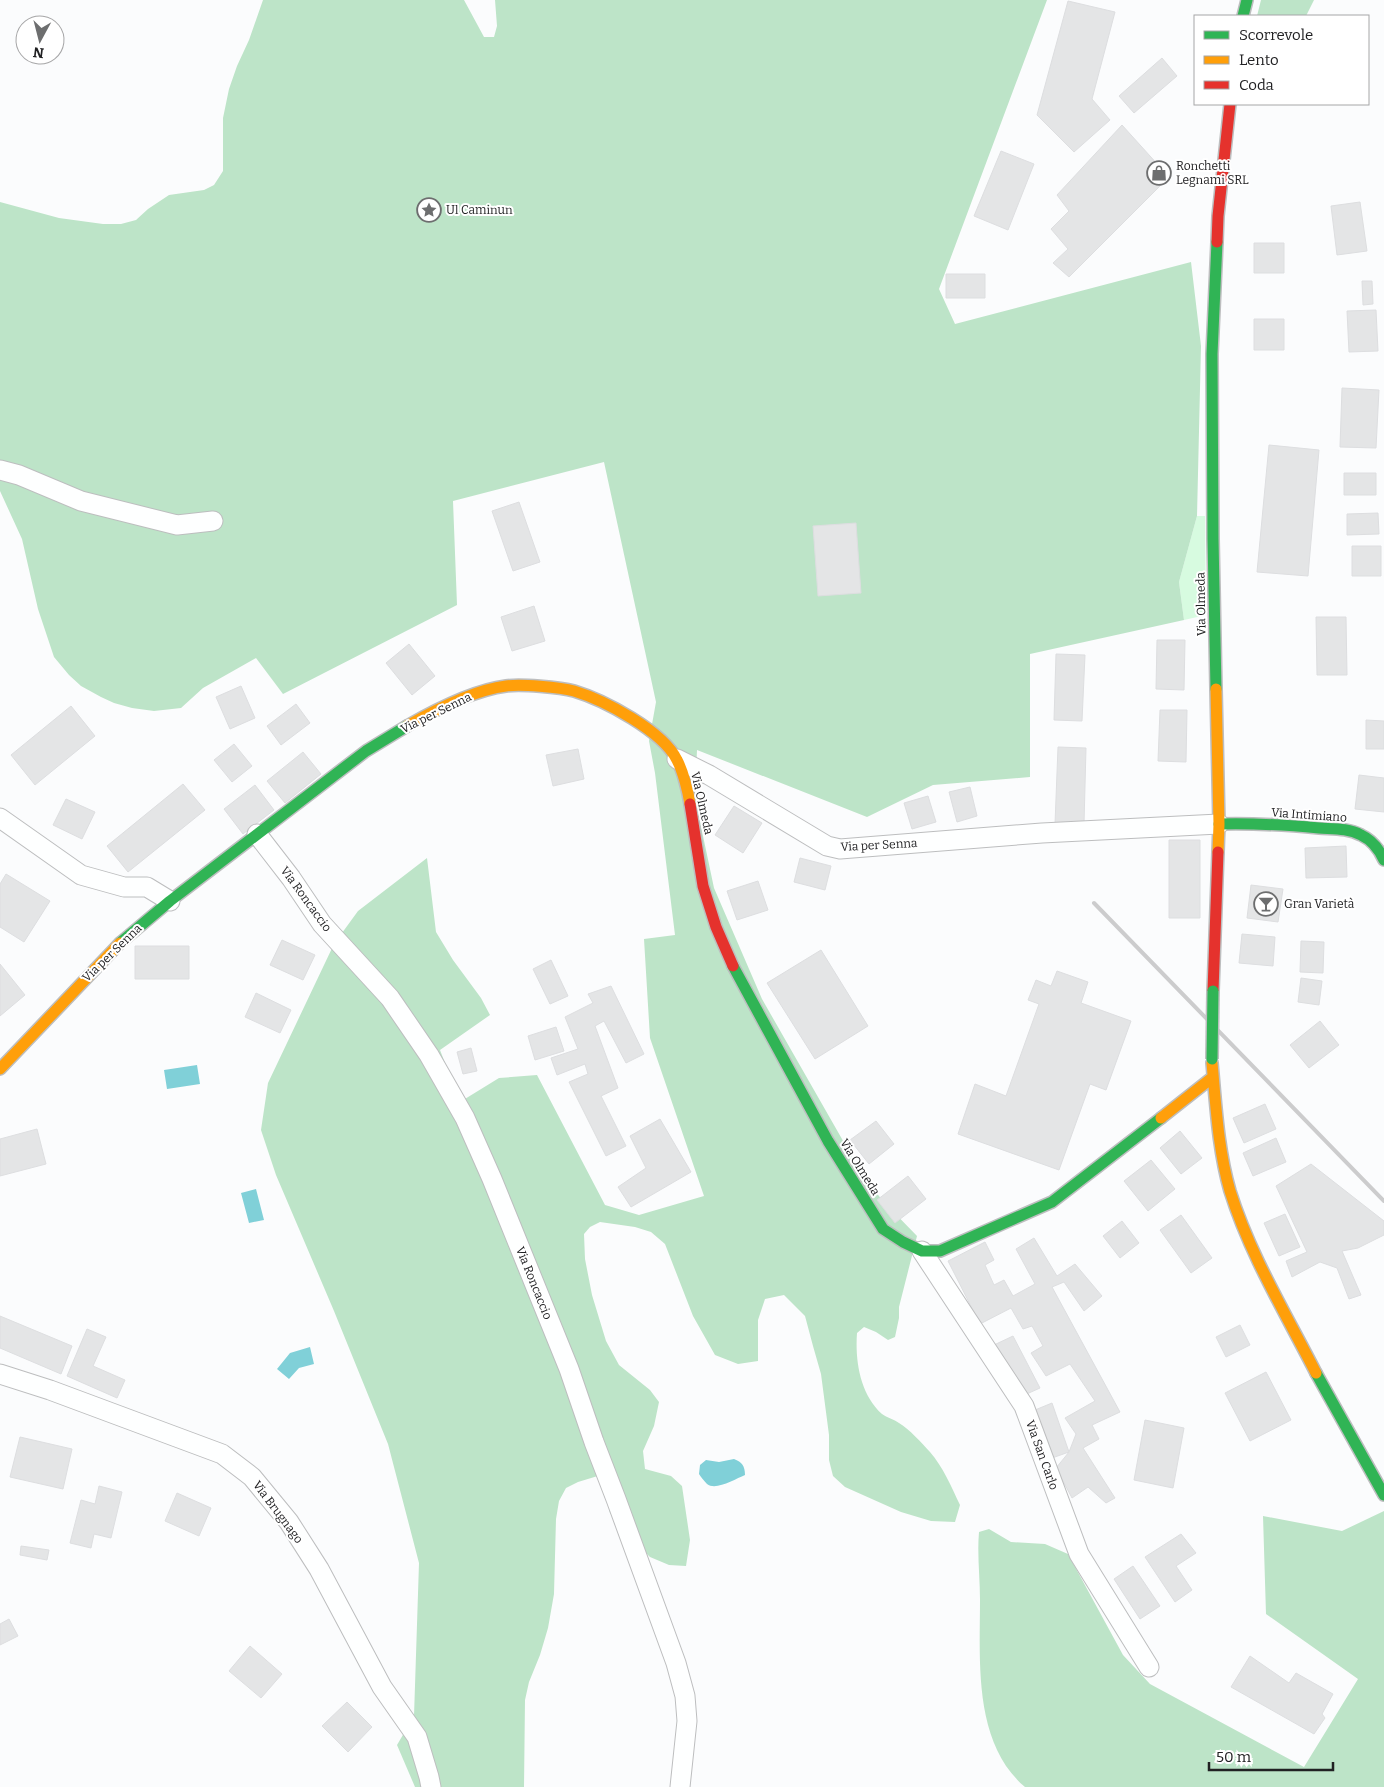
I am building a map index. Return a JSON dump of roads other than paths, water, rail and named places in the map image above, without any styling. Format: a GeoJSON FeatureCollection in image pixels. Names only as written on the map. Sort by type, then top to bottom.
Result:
{"type":"FeatureCollection","features":[{"type":"Feature","properties":{"kind":"street"},"geometry":{"type":"LineString","coordinates":[[1243,15],[1247,0]]}},
{"type":"Feature","properties":{"kind":"street","name":"Via Olmeda"},"geometry":{"type":"LineString","coordinates":[[1230,105],[1218,216],[1212,354],[1213,548],[1219,824],[1212,1059],[1220,1148],[1230,1190],[1246,1237],[1328,1396],[1384,1495]]}},
{"type":"Feature","properties":{"kind":"street"},"geometry":{"type":"LineString","coordinates":[[0,470],[81,501],[177,525],[213,521]]}},
{"type":"Feature","properties":{"kind":"street","name":"Via per Senna"},"geometry":{"type":"LineString","coordinates":[[0,1069],[119,944],[170,901],[366,751],[396,732],[451,703],[506,686],[572,690],[600,700],[648,730],[661,740],[677,759],[709,775],[827,846],[840,849],[1042,833],[1219,824]]}},
{"type":"Feature","properties":{"kind":"street","name":"Via Olmeda"},"geometry":{"type":"LineString","coordinates":[[677,759],[689,798],[703,886],[716,927],[731,962],[828,1141],[883,1229],[903,1242],[922,1250],[940,1251],[1052,1202],[1213,1077]]}},
{"type":"Feature","properties":{"kind":"street"},"geometry":{"type":"LineString","coordinates":[[0,818],[81,875],[124,887],[147,888],[170,901]]}},
{"type":"Feature","properties":{"kind":"street","name":"Via Intimiano"},"geometry":{"type":"LineString","coordinates":[[1219,824],[1307,826],[1345,830],[1358,834],[1382,850]]}},
{"type":"Feature","properties":{"kind":"street","name":"Via Roncaccio"},"geometry":{"type":"LineString","coordinates":[[257,834],[291,878],[322,924],[384,992],[401,1015],[429,1055],[465,1118],[569,1369],[676,1663],[684,1696],[686,1721],[680,1787]]}},
{"type":"Feature","properties":{"kind":"street","name":"Via San Carlo"},"geometry":{"type":"LineString","coordinates":[[922,1250],[1024,1406],[1079,1554],[1149,1667]]}},
{"type":"Feature","properties":{"kind":"street","name":"Via Brugnago"},"geometry":{"type":"LineString","coordinates":[[0,1374],[50,1390],[222,1454],[252,1477],[289,1522],[319,1569],[382,1687],[417,1737],[431,1787]]}},
{"type":"Feature","properties":{"kind":"water"},"geometry":{"type":"Polygon","coordinates":[[[197,1065],[200,1084],[167,1089],[164,1070],[197,1065]]]}},
{"type":"Feature","properties":{"kind":"water"},"geometry":{"type":"Polygon","coordinates":[[[256,1189],[264,1220],[249,1223],[241,1193],[256,1189]]]}},
{"type":"Feature","properties":{"kind":"water"},"geometry":{"type":"Polygon","coordinates":[[[310,1347],[314,1364],[299,1368],[289,1379],[277,1369],[290,1353],[310,1347]]]}},
{"type":"Feature","properties":{"kind":"water"},"geometry":{"type":"Polygon","coordinates":[[[734,1459],[742,1465],[745,1475],[720,1485],[711,1486],[699,1474],[700,1465],[706,1460],[719,1462],[734,1459]]]}},
{"type":"Feature","properties":{"kind":"railway"},"geometry":{"type":"LineString","coordinates":[[1094,903],[1384,1201]]}},
{"type":"Feature","properties":{"kind":"place","name":"Ronchetti Legnami SRL"},"geometry":{"type":"Point","coordinates":[1159,173]}},
{"type":"Feature","properties":{"kind":"place","name":"Ul Caminun"},"geometry":{"type":"Point","coordinates":[429,210]}},
{"type":"Feature","properties":{"kind":"place","name":"Gran Varietà"},"geometry":{"type":"Point","coordinates":[1266,904]}}]}
